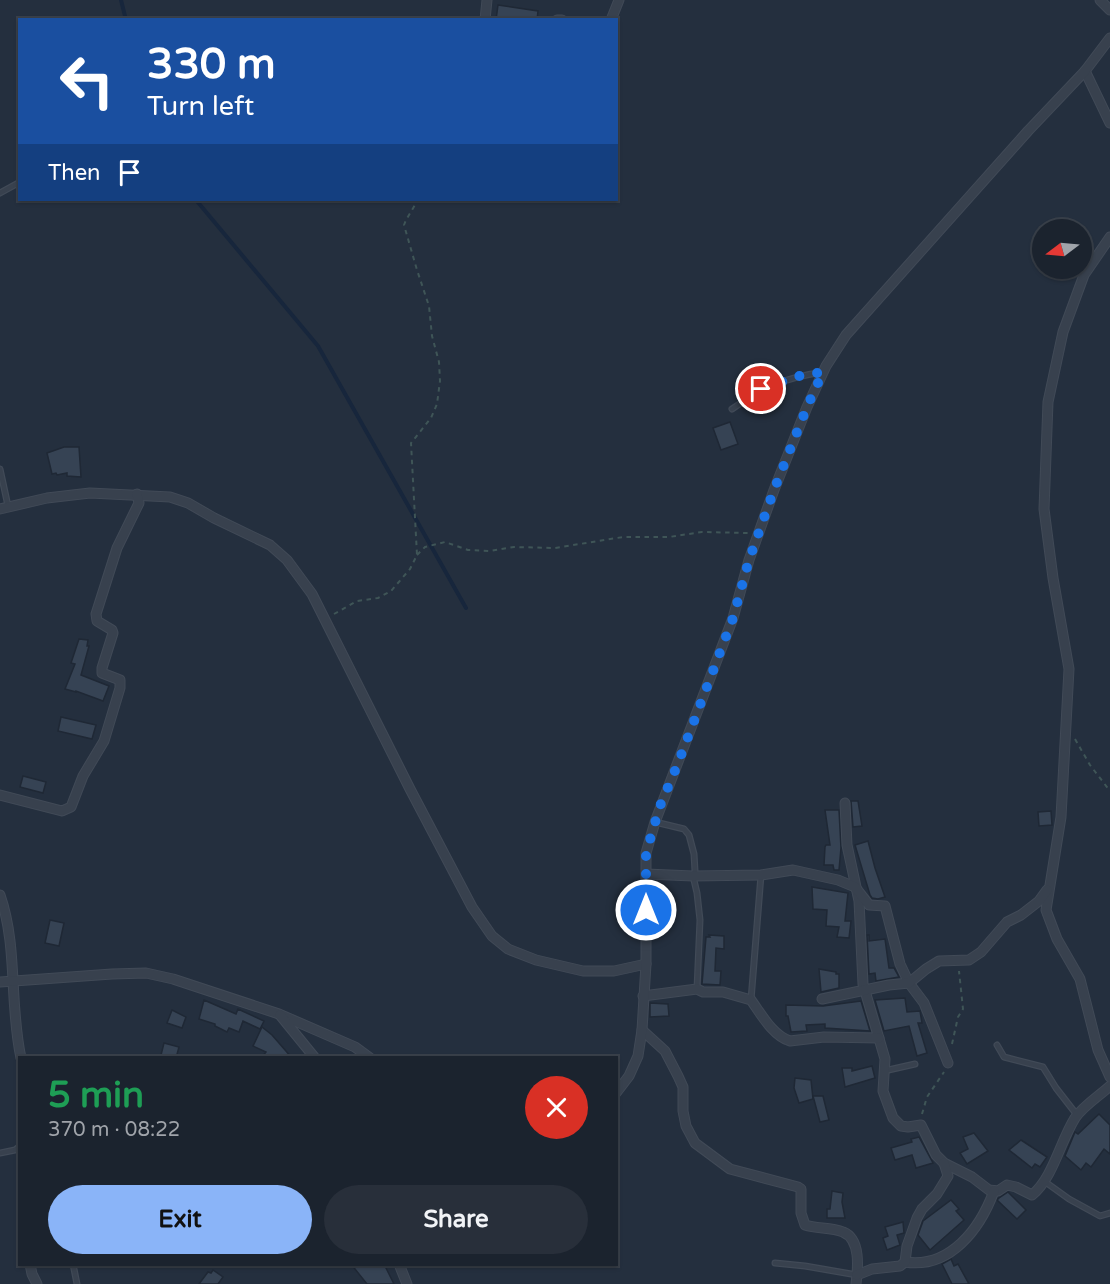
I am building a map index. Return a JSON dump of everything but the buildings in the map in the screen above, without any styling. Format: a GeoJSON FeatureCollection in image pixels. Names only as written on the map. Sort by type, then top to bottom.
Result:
{"type":"FeatureCollection","features":[{"type":"Feature","properties":{"kind":"street"},"geometry":{"type":"LineString","coordinates":[[485,18],[487,0]]}},
{"type":"Feature","properties":{"kind":"street"},"geometry":{"type":"LineString","coordinates":[[612,18],[619,0]]}},
{"type":"Feature","properties":{"kind":"street"},"geometry":{"type":"LineString","coordinates":[[1100,0],[1110,10]]}},
{"type":"Feature","properties":{"kind":"street"},"geometry":{"type":"LineString","coordinates":[[618,1090],[629,1076],[638,1056],[642,1030],[646,964],[646,853],[655,822],[733,618],[760,530],[803,417],[823,372],[846,334],[1028,131],[1085,71],[1110,38]]}},
{"type":"Feature","properties":{"kind":"street"},"geometry":{"type":"LineString","coordinates":[[1085,71],[1110,123]]}},
{"type":"Feature","properties":{"kind":"street"},"geometry":{"type":"LineString","coordinates":[[1110,237],[1084,275],[1063,332],[1048,402],[1044,509],[1069,669],[1061,818],[1046,910],[1057,939],[1080,979],[1098,1050],[1110,1077]]}},
{"type":"Feature","properties":{"kind":"street"},"geometry":{"type":"LineString","coordinates":[[4,507],[47,498],[90,493],[170,497],[188,503],[214,519],[270,545],[287,560],[312,594],[472,907],[492,936],[517,953],[583,971],[614,971],[646,964]]}},
{"type":"Feature","properties":{"kind":"street"},"geometry":{"type":"LineString","coordinates":[[0,795],[62,811],[71,807],[83,776],[104,741],[120,688],[120,681],[102,673],[113,633],[97,621],[96,614],[117,548],[139,503],[137,494]]}},
{"type":"Feature","properties":{"kind":"street"},"geometry":{"type":"LineString","coordinates":[[845,803],[847,845],[859,901],[864,990],[885,1059],[883,1091],[893,1118],[901,1126],[921,1125],[936,1155],[944,1163],[972,1177],[989,1190],[998,1191],[1007,1185],[1032,1195],[1041,1188],[1061,1142],[1077,1115],[1110,1086]]}},
{"type":"Feature","properties":{"kind":"street"},"geometry":{"type":"LineString","coordinates":[[646,874],[761,875],[793,870],[838,880],[855,887],[869,905],[885,906],[900,964],[909,983],[924,1003],[948,1063]]}},
{"type":"Feature","properties":{"kind":"street"},"geometry":{"type":"LineString","coordinates":[[822,999],[889,984],[909,983],[939,961],[965,960],[976,957],[1007,922],[1040,901],[1049,888]]}},
{"type":"Feature","properties":{"kind":"street"},"geometry":{"type":"LineString","coordinates":[[0,895],[7,914],[12,944],[13,1006],[21,1056]]}},
{"type":"Feature","properties":{"kind":"street"},"geometry":{"type":"LineString","coordinates":[[0,982],[146,973],[198,986],[279,1014],[354,1047],[367,1056]]}},
{"type":"Feature","properties":{"kind":"street"},"geometry":{"type":"LineString","coordinates":[[643,996],[697,989],[703,992],[723,992],[751,1000],[769,1026],[790,1041],[824,1037],[879,1038]]}},
{"type":"Feature","properties":{"kind":"street"},"geometry":{"type":"LineString","coordinates":[[279,1014],[313,1056]]}},
{"type":"Feature","properties":{"kind":"street"},"geometry":{"type":"LineString","coordinates":[[642,1030],[665,1051],[678,1076],[683,1087],[686,1126],[695,1143],[730,1169],[798,1186],[801,1189],[801,1213],[805,1225],[843,1232],[850,1237],[855,1246],[857,1279]]}},
{"type":"Feature","properties":{"kind":"street"},"geometry":{"type":"LineString","coordinates":[[857,1279],[872,1269],[900,1266],[905,1262],[907,1246],[916,1218],[937,1194],[948,1176],[944,1163]]}},
{"type":"Feature","properties":{"kind":"street"},"geometry":{"type":"LineString","coordinates":[[905,1262],[915,1264],[933,1260],[953,1251],[979,1224],[994,1191]]}},
{"type":"Feature","properties":{"kind":"street"},"geometry":{"type":"LineString","coordinates":[[30,1266],[37,1284]]}},
{"type":"Feature","properties":{"kind":"street"},"geometry":{"type":"LineString","coordinates":[[400,1266],[407,1284]]}},
{"type":"Feature","properties":{"kind":"lane"},"geometry":{"type":"LineString","coordinates":[[0,193],[18,183]]}},
{"type":"Feature","properties":{"kind":"lane"},"geometry":{"type":"LineString","coordinates":[[732,409],[761,389],[799,376],[823,372]]}},
{"type":"Feature","properties":{"kind":"lane"},"geometry":{"type":"LineString","coordinates":[[0,469],[4,507]]}},
{"type":"Feature","properties":{"kind":"lane"},"geometry":{"type":"LineString","coordinates":[[655,822],[684,829],[689,835],[694,854],[693,876],[700,920],[697,989]]}},
{"type":"Feature","properties":{"kind":"lane"},"geometry":{"type":"LineString","coordinates":[[751,1000],[761,875]]}},
{"type":"Feature","properties":{"kind":"lane"},"geometry":{"type":"LineString","coordinates":[[997,1045],[1004,1057],[1043,1067],[1077,1115]]}},
{"type":"Feature","properties":{"kind":"lane"},"geometry":{"type":"LineString","coordinates":[[884,1071],[915,1064]]}},
{"type":"Feature","properties":{"kind":"lane"},"geometry":{"type":"LineString","coordinates":[[0,1153],[18,1148]]}},
{"type":"Feature","properties":{"kind":"lane"},"geometry":{"type":"LineString","coordinates":[[1044,1181],[1069,1199],[1100,1216],[1110,1213]]}},
{"type":"Feature","properties":{"kind":"lane"},"geometry":{"type":"LineString","coordinates":[[775,1263],[805,1266],[857,1279]]}},
{"type":"Feature","properties":{"kind":"lane"},"geometry":{"type":"LineString","coordinates":[[74,1266],[77,1284]]}},
{"type":"Feature","properties":{"kind":"path"},"geometry":{"type":"LineString","coordinates":[[417,201],[405,225],[429,306],[440,381],[437,404],[431,418],[411,443],[417,555]]}},
{"type":"Feature","properties":{"kind":"path"},"geometry":{"type":"LineString","coordinates":[[325,619],[357,601],[378,598],[391,591],[406,575],[417,555],[425,547],[445,542],[468,550],[496,551],[514,547],[555,548],[623,537],[669,537],[702,532],[746,534],[760,530]]}},
{"type":"Feature","properties":{"kind":"path"},"geometry":{"type":"LineString","coordinates":[[1066,735],[1072,736],[1079,744],[1090,765],[1110,790]]}},
{"type":"Feature","properties":{"kind":"waterway"},"geometry":{"type":"LineString","coordinates":[[121,0],[126,18]]}},
{"type":"Feature","properties":{"kind":"waterway"},"geometry":{"type":"LineString","coordinates":[[197,201],[318,346],[466,608]]}},
{"type":"Feature","properties":{"kind":"route"},"geometry":{"type":"LineString","coordinates":[[646,910],[646,853],[660,806],[733,618],[749,560],[774,490],[823,372],[799,376],[761,389]]}}]}
